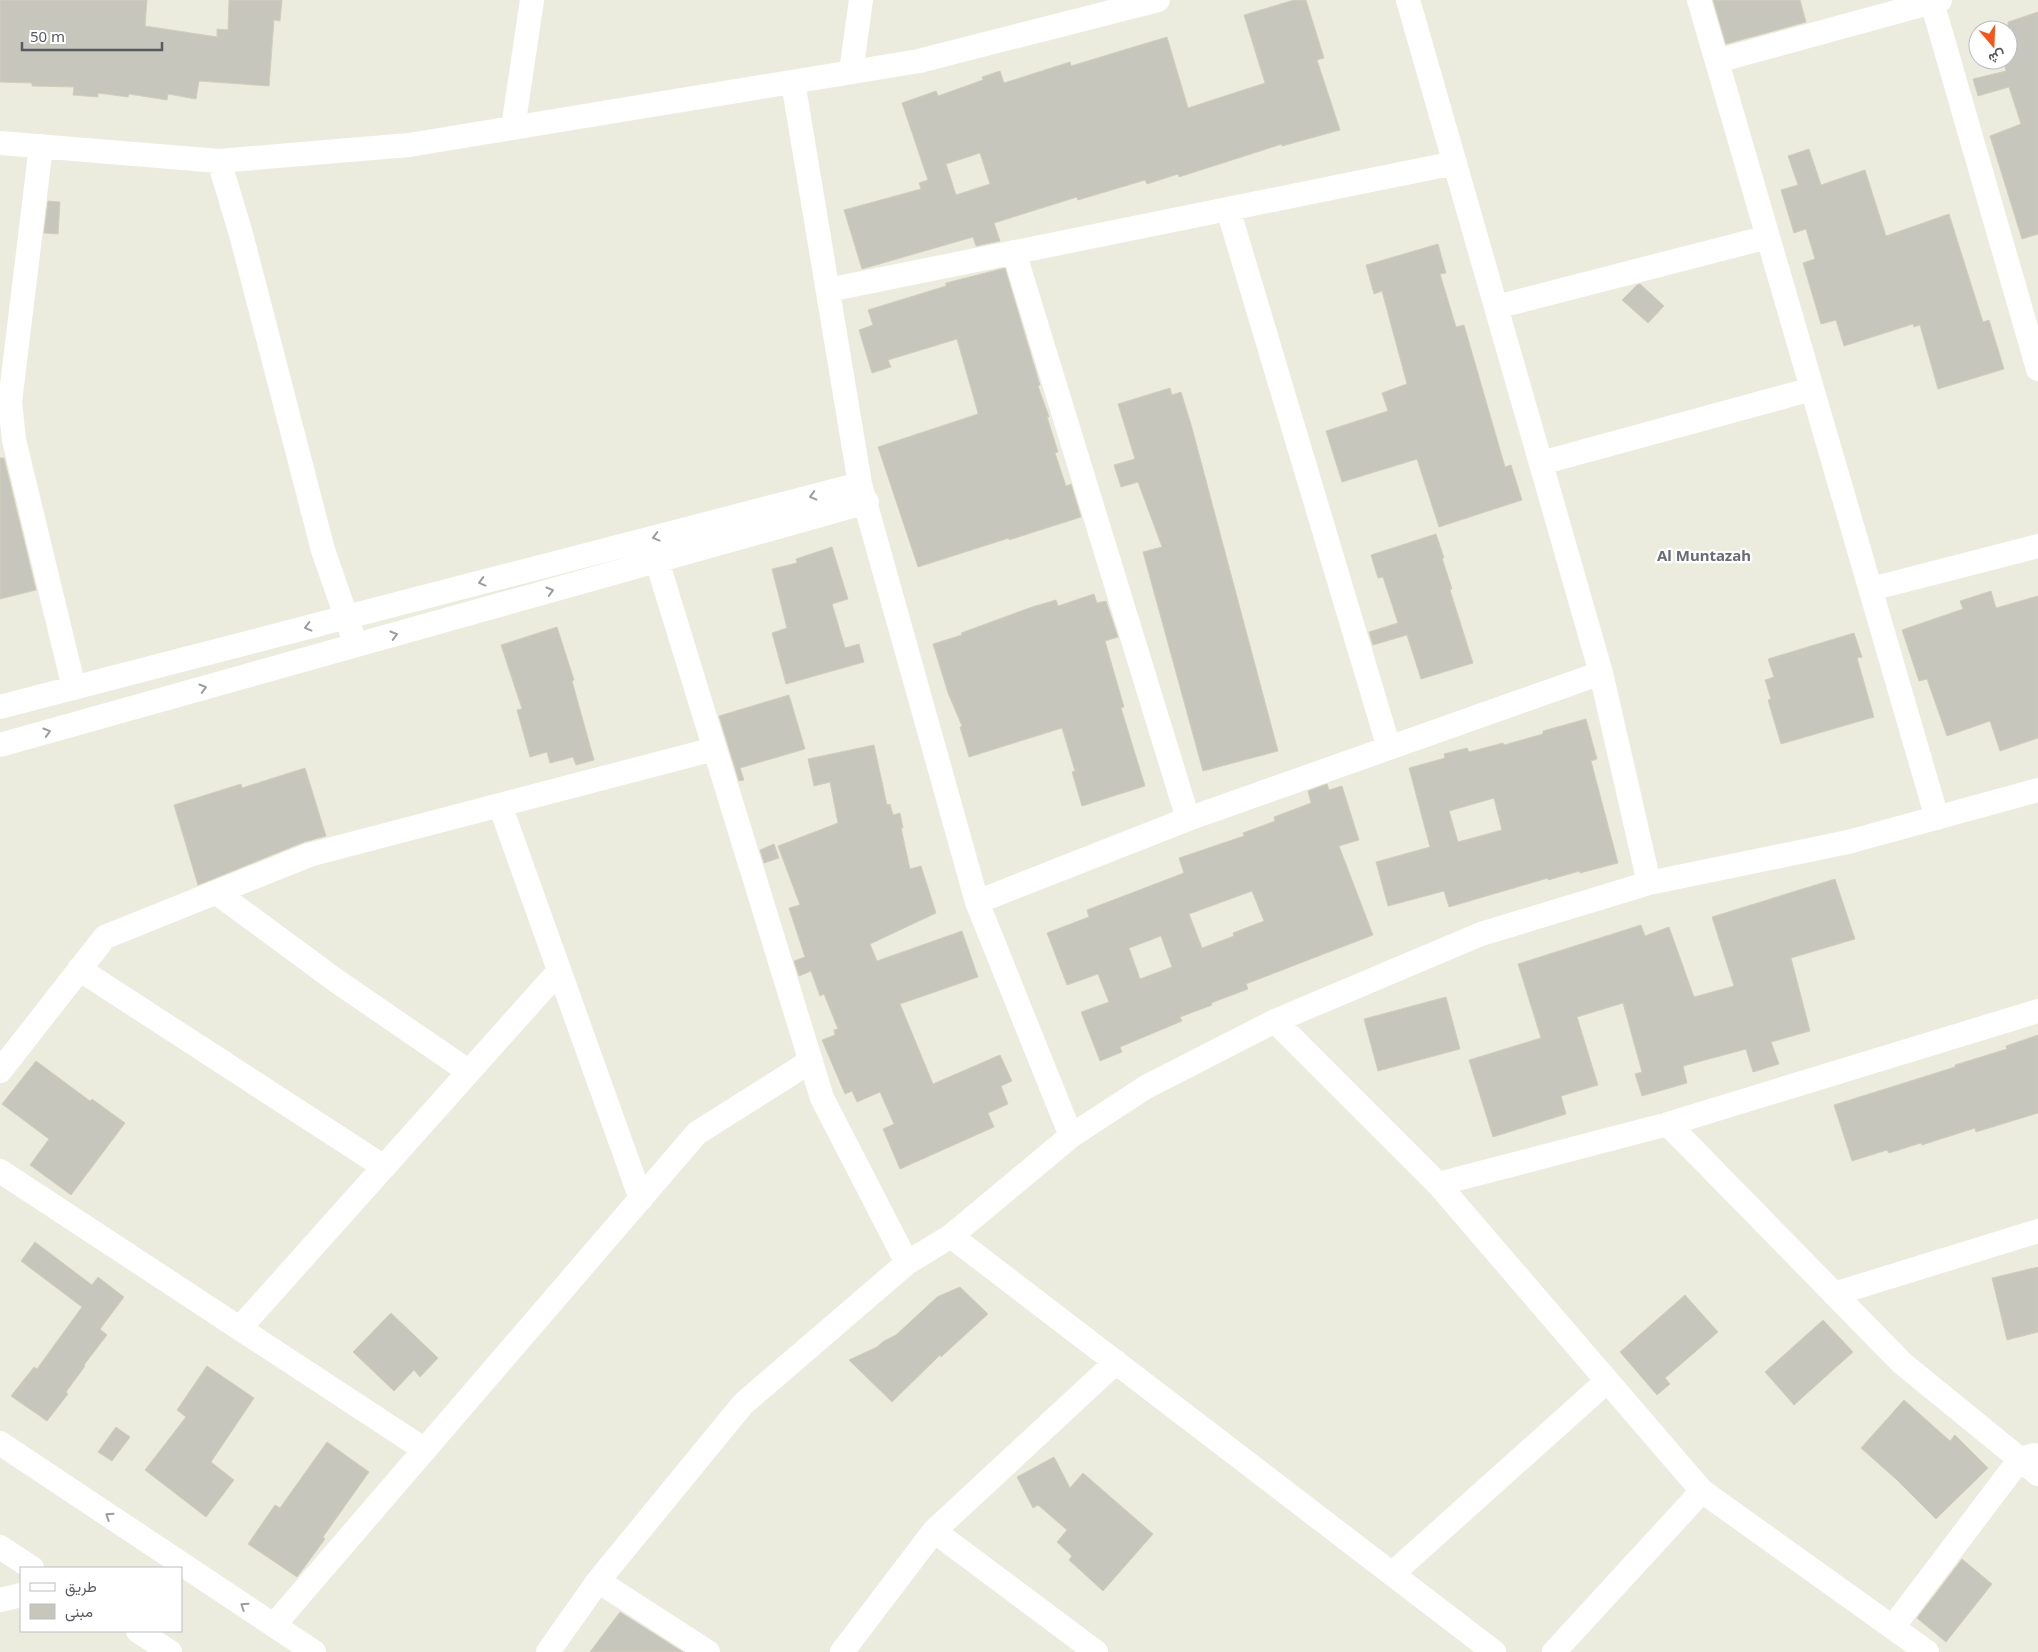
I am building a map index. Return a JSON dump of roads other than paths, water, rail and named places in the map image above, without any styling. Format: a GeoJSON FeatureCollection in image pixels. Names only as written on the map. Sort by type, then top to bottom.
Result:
{"type":"FeatureCollection","features":[{"type":"Feature","properties":{"kind":"street"},"geometry":{"type":"LineString","coordinates":[[513,128],[532,0]]}},
{"type":"Feature","properties":{"kind":"street"},"geometry":{"type":"LineString","coordinates":[[851,72],[861,0]]}},
{"type":"Feature","properties":{"kind":"street"},"geometry":{"type":"LineString","coordinates":[[0,143],[219,161],[409,145],[919,61],[1158,0]]}},
{"type":"Feature","properties":{"kind":"street"},"geometry":{"type":"LineString","coordinates":[[1408,0],[1601,673],[1649,883]]}},
{"type":"Feature","properties":{"kind":"street"},"geometry":{"type":"LineString","coordinates":[[1699,0],[1938,818]]}},
{"type":"Feature","properties":{"kind":"street"},"geometry":{"type":"LineString","coordinates":[[1717,61],[1936,1],[2038,369]]}},
{"type":"Feature","properties":{"kind":"street"},"geometry":{"type":"LineString","coordinates":[[793,82],[864,493],[977,902],[1070,1136]]}},
{"type":"Feature","properties":{"kind":"street"},"geometry":{"type":"LineString","coordinates":[[41,146],[10,402],[14,440],[74,688]]}},
{"type":"Feature","properties":{"kind":"street"},"geometry":{"type":"LineString","coordinates":[[219,161],[241,234],[323,550],[356,645]]}},
{"type":"Feature","properties":{"kind":"street"},"geometry":{"type":"LineString","coordinates":[[828,290],[1455,163]]}},
{"type":"Feature","properties":{"kind":"street"},"geometry":{"type":"LineString","coordinates":[[1228,209],[1389,748]]}},
{"type":"Feature","properties":{"kind":"street"},"geometry":{"type":"LineString","coordinates":[[1496,307],[1768,237]]}},
{"type":"Feature","properties":{"kind":"street"},"geometry":{"type":"LineString","coordinates":[[1014,252],[1188,819]]}},
{"type":"Feature","properties":{"kind":"street"},"geometry":{"type":"LineString","coordinates":[[1541,463],[1812,388]]}},
{"type":"Feature","properties":{"kind":"street"},"geometry":{"type":"LineString","coordinates":[[0,707],[346,617],[864,493]]}},
{"type":"Feature","properties":{"kind":"street"},"geometry":{"type":"LineString","coordinates":[[0,745],[657,561],[864,493]]}},
{"type":"Feature","properties":{"kind":"street"},"geometry":{"type":"LineString","coordinates":[[1871,589],[2038,546]]}},
{"type":"Feature","properties":{"kind":"street"},"geometry":{"type":"LineString","coordinates":[[657,561],[822,1098],[908,1263]]}},
{"type":"Feature","properties":{"kind":"street"},"geometry":{"type":"LineString","coordinates":[[977,902],[1188,819],[1601,673]]}},
{"type":"Feature","properties":{"kind":"street"},"geometry":{"type":"LineString","coordinates":[[0,1071],[105,937],[310,855],[714,749]]}},
{"type":"Feature","properties":{"kind":"street"},"geometry":{"type":"LineString","coordinates":[[548,1652],[598,1582],[744,1404],[908,1263],[951,1236],[1070,1136],[1146,1087],[1275,1021],[1481,934],[1649,883],[1848,842],[2038,790]]}},
{"type":"Feature","properties":{"kind":"street"},"geometry":{"type":"LineString","coordinates":[[500,805],[640,1199]]}},
{"type":"Feature","properties":{"kind":"street"},"geometry":{"type":"LineString","coordinates":[[216,893],[338,982],[468,1071]]}},
{"type":"Feature","properties":{"kind":"street"},"geometry":{"type":"LineString","coordinates":[[79,969],[384,1167]]}},
{"type":"Feature","properties":{"kind":"street"},"geometry":{"type":"LineString","coordinates":[[240,1328],[559,971]]}},
{"type":"Feature","properties":{"kind":"street"},"geometry":{"type":"LineString","coordinates":[[1438,1184],[1668,1124],[2038,1011]]}},
{"type":"Feature","properties":{"kind":"street"},"geometry":{"type":"LineString","coordinates":[[1275,1021],[1438,1184],[1702,1491],[1928,1652]]}},
{"type":"Feature","properties":{"kind":"street"},"geometry":{"type":"LineString","coordinates":[[274,1625],[697,1133],[811,1062]]}},
{"type":"Feature","properties":{"kind":"street"},"geometry":{"type":"LineString","coordinates":[[1668,1124],[1902,1363],[2029,1456],[2038,1474]]}},
{"type":"Feature","properties":{"kind":"street"},"geometry":{"type":"LineString","coordinates":[[0,1172],[425,1450]]}},
{"type":"Feature","properties":{"kind":"street"},"geometry":{"type":"LineString","coordinates":[[1834,1294],[2038,1231]]}},
{"type":"Feature","properties":{"kind":"street"},"geometry":{"type":"LineString","coordinates":[[951,1236],[1494,1652]]}},
{"type":"Feature","properties":{"kind":"street"},"geometry":{"type":"LineString","coordinates":[[842,1652],[934,1530],[1116,1362]]}},
{"type":"Feature","properties":{"kind":"street"},"geometry":{"type":"LineString","coordinates":[[1392,1574],[1607,1381]]}},
{"type":"Feature","properties":{"kind":"street"},"geometry":{"type":"LineString","coordinates":[[0,1443],[314,1652]]}},
{"type":"Feature","properties":{"kind":"street"},"geometry":{"type":"LineString","coordinates":[[1893,1627],[2029,1456]]}},
{"type":"Feature","properties":{"kind":"street"},"geometry":{"type":"LineString","coordinates":[[1554,1652],[1702,1491]]}},
{"type":"Feature","properties":{"kind":"street"},"geometry":{"type":"LineString","coordinates":[[934,1530],[1096,1652]]}},
{"type":"Feature","properties":{"kind":"street"},"geometry":{"type":"LineString","coordinates":[[0,1547],[30,1567]]}},
{"type":"Feature","properties":{"kind":"street"},"geometry":{"type":"LineString","coordinates":[[598,1582],[708,1652]]}},
{"type":"Feature","properties":{"kind":"street"},"geometry":{"type":"LineString","coordinates":[[0,1600],[20,1595]]}},
{"type":"Feature","properties":{"kind":"street"},"geometry":{"type":"LineString","coordinates":[[140,1632],[170,1652]]}},
{"type":"Feature","properties":{"kind":"district","name":"Al Muntazah"},"geometry":{"type":"Point","coordinates":[1704,555]}}]}
